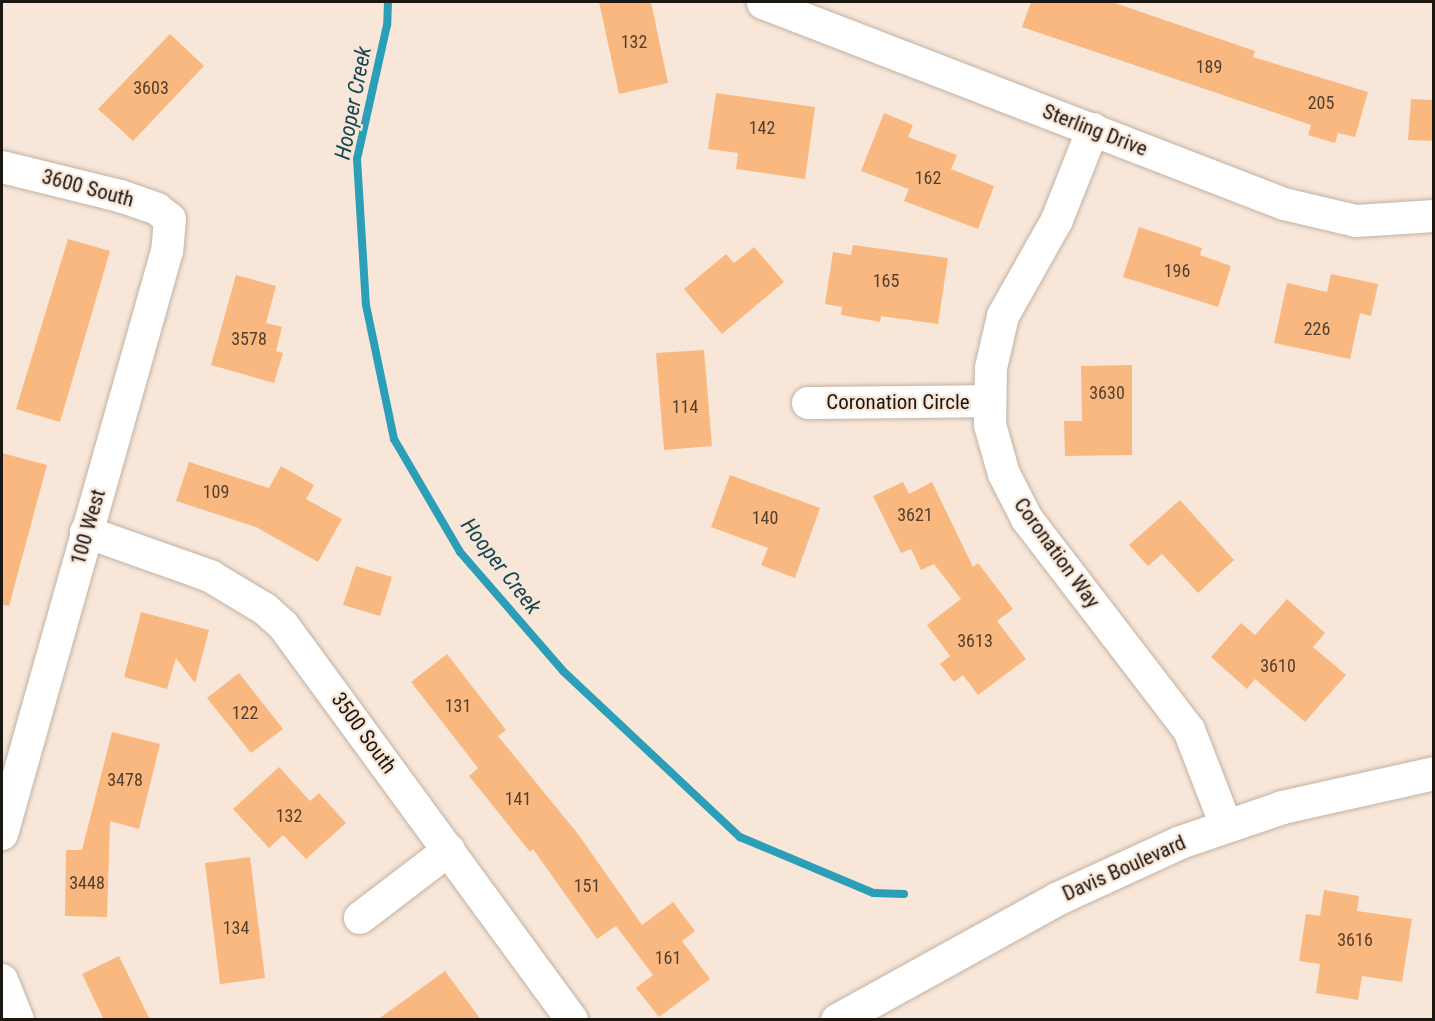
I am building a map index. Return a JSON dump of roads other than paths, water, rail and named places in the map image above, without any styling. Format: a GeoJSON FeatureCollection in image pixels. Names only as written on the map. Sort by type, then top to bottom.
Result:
{"type":"FeatureCollection","features":[{"type":"Feature","properties":{"kind":"street","name":"Sterling Drive"},"geometry":{"type":"LineString","coordinates":[[763,3],[1308,212],[1356,221],[1434,216]]}},
{"type":"Feature","properties":{"kind":"street","name":"Coronation Way"},"geometry":{"type":"LineString","coordinates":[[1093,129],[1057,220],[1003,316],[995,341],[989,401],[996,451],[1023,512],[1189,730],[1225,824]]}},
{"type":"Feature","properties":{"kind":"street","name":"3600 South"},"geometry":{"type":"LineString","coordinates":[[2,167],[142,202],[170,219]]}},
{"type":"Feature","properties":{"kind":"street","name":"100 West"},"geometry":{"type":"LineString","coordinates":[[2,834],[167,251],[170,219]]}},
{"type":"Feature","properties":{"kind":"street","name":"Coronation Circle"},"geometry":{"type":"LineString","coordinates":[[808,403],[989,401]]}},
{"type":"Feature","properties":{"kind":"street","name":"3500 South"},"geometry":{"type":"LineString","coordinates":[[86,532],[199,572],[265,609],[300,646],[572,1020]]}},
{"type":"Feature","properties":{"kind":"street","name":"Davis Boulevard"},"geometry":{"type":"LineString","coordinates":[[837,1020],[1066,894],[1225,824],[1343,791],[1434,773]]}},
{"type":"Feature","properties":{"kind":"street"},"geometry":{"type":"LineString","coordinates":[[360,918],[449,850]]}},
{"type":"Feature","properties":{"kind":"street"},"geometry":{"type":"LineString","coordinates":[[2,980],[18,1020]]}},
{"type":"Feature","properties":{"kind":"waterway","name":"Hooper Creek"},"geometry":{"type":"LineString","coordinates":[[388,2],[387,25],[357,159],[366,305],[394,439],[460,552],[563,671],[740,837],[873,893],[904,894]]}}]}
